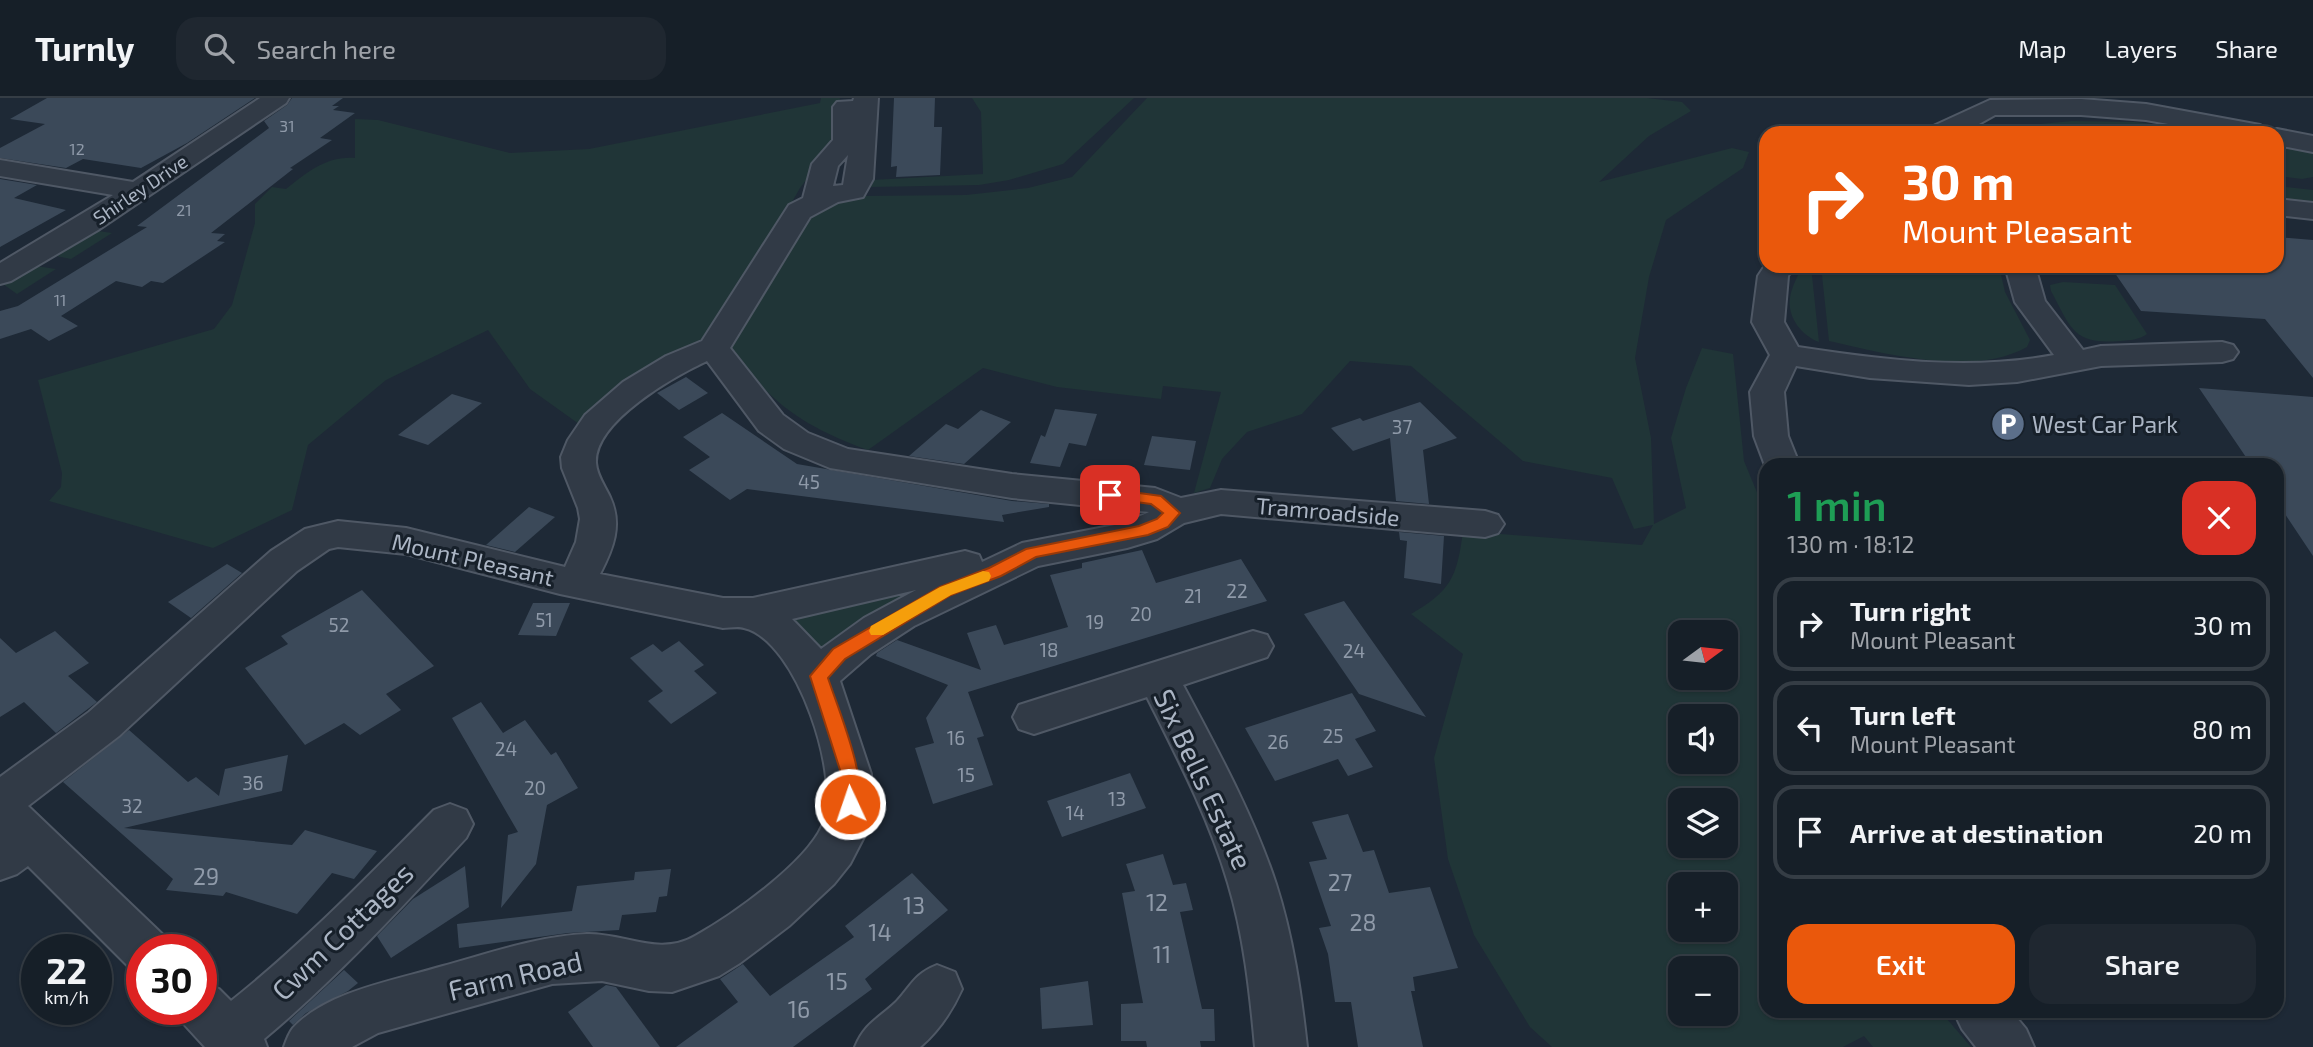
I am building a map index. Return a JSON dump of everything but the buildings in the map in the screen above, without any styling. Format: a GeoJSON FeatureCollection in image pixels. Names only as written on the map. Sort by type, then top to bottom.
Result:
{"type":"FeatureCollection","features":[{"type":"Feature","properties":{"kind":"street","name":"Shirley Drive"},"geometry":{"type":"LineString","coordinates":[[0,275],[88,225],[277,98]]}},
{"type":"Feature","properties":{"kind":"street"},"geometry":{"type":"LineString","coordinates":[[817,202],[825,164],[846,141],[846,98]]}},
{"type":"Feature","properties":{"kind":"street"},"geometry":{"type":"LineString","coordinates":[[576,583],[591,555],[599,528],[599,514],[580,469],[579,456],[584,444],[600,422],[635,387],[659,372],[714,348],[799,211],[830,195],[853,191],[859,179],[866,98]]}},
{"type":"Feature","properties":{"kind":"street"},"geometry":{"type":"LineString","coordinates":[[1958,126],[1985,103],[2146,112],[2222,126]]}},
{"type":"Feature","properties":{"kind":"street"},"geometry":{"type":"LineString","coordinates":[[2284,138],[2313,144]]}},
{"type":"Feature","properties":{"kind":"street"},"geometry":{"type":"LineString","coordinates":[[0,168],[138,191]]}},
{"type":"Feature","properties":{"kind":"street"},"geometry":{"type":"LineString","coordinates":[[2284,193],[2313,211]]}},
{"type":"Feature","properties":{"kind":"street"},"geometry":{"type":"LineString","coordinates":[[1775,273],[1768,321],[1786,355]]}},
{"type":"Feature","properties":{"kind":"street"},"geometry":{"type":"LineString","coordinates":[[2022,273],[2031,302],[2074,359]]}},
{"type":"Feature","properties":{"kind":"street"},"geometry":{"type":"LineString","coordinates":[[714,348],[771,423],[796,441],[842,460],[1012,486],[1155,500],[1172,513]]}},
{"type":"Feature","properties":{"kind":"street"},"geometry":{"type":"LineString","coordinates":[[1786,355],[1870,368],[1969,375],[2017,372],[2074,359],[2116,354],[2222,352]]}},
{"type":"Feature","properties":{"kind":"street"},"geometry":{"type":"LineString","coordinates":[[1779,458],[1771,436],[1767,392],[1786,355]]}},
{"type":"Feature","properties":{"kind":"street","name":"Tramroadside"},"geometry":{"type":"LineString","coordinates":[[1172,513],[1222,502],[1485,524]]}},
{"type":"Feature","properties":{"kind":"street","name":"Mount Pleasant"},"geometry":{"type":"LineString","coordinates":[[0,802],[104,724],[284,561],[318,538],[338,534],[406,541],[576,583],[723,613],[753,613],[990,558],[1032,553],[1142,531],[1162,523],[1172,513]]}},
{"type":"Feature","properties":{"kind":"street","name":"Mount Pleasant"},"geometry":{"type":"LineString","coordinates":[[819,676],[839,654],[893,621],[946,591],[995,572],[1032,553]]}},
{"type":"Feature","properties":{"kind":"street","name":"Farm Road"},"geometry":{"type":"LineString","coordinates":[[310,1047],[326,1034],[358,1016],[514,970],[577,957],[603,957],[664,971],[684,967],[704,958],[767,915],[824,864],[843,833],[850,804],[849,770],[819,676],[791,639],[753,613]]}},
{"type":"Feature","properties":{"kind":"street","name":"Six Bells Estate"},"geometry":{"type":"LineString","coordinates":[[1034,717],[1253,646]]}},
{"type":"Feature","properties":{"kind":"street","name":"Six Bells Estate"},"geometry":{"type":"LineString","coordinates":[[1157,676],[1225,812],[1252,885],[1277,1004],[1281,1047]]}},
{"type":"Feature","properties":{"kind":"street","name":"Cwm Cottages"},"geometry":{"type":"LineString","coordinates":[[224,1029],[288,988],[450,824]]}},
{"type":"Feature","properties":{"kind":"street"},"geometry":{"type":"LineString","coordinates":[[10,836],[126,934]]}},
{"type":"Feature","properties":{"kind":"street"},"geometry":{"type":"LineString","coordinates":[[881,1047],[914,1019],[937,989]]}},
{"type":"Feature","properties":{"kind":"street"},"geometry":{"type":"LineString","coordinates":[[1985,1018],[2008,1047]]}},
{"type":"Feature","properties":{"kind":"green space"},"geometry":{"type":"Polygon","coordinates":[[[821,98],[840,98],[829,150],[800,188],[761,256],[701,345],[586,429],[530,389],[488,330],[386,380],[308,445],[292,510],[213,548],[49,501],[61,487],[62,473],[38,380],[214,329],[232,305],[255,223],[255,204],[272,187],[286,189],[326,162],[355,158],[355,119],[378,120],[510,153],[589,149],[820,103],[821,98]]]}},
{"type":"Feature","properties":{"kind":"green space"},"geometry":{"type":"Polygon","coordinates":[[[972,98],[1134,98],[1063,164],[1009,180],[979,185],[871,187],[871,180],[983,174],[981,112],[972,98]]]}},
{"type":"Feature","properties":{"kind":"green space"},"geometry":{"type":"Polygon","coordinates":[[[1147,98],[1647,98],[1682,102],[1691,111],[1649,136],[1599,182],[1732,148],[1749,152],[1743,168],[1666,220],[1649,277],[1635,358],[1651,438],[1654,524],[1686,508],[1671,438],[1686,388],[1702,348],[1733,354],[1744,461],[1759,497],[1759,1018],[1946,1018],[1971,1047],[1873,1047],[1864,1036],[1843,1047],[1552,1047],[1530,1027],[1474,935],[1448,859],[1434,758],[1463,654],[1411,614],[1435,598],[1450,581],[1458,560],[1463,531],[1642,545],[1653,525],[1634,529],[1612,478],[1523,461],[1411,366],[1350,361],[1302,414],[1247,432],[1222,459],[1210,488],[1194,493],[1221,392],[1163,386],[1161,399],[1057,387],[983,368],[868,450],[826,432],[790,411],[760,384],[731,348],[798,225],[815,209],[837,200],[860,196],[966,195],[1028,188],[1072,177],[1147,98]]]}},
{"type":"Feature","properties":{"kind":"green space"},"geometry":{"type":"Polygon","coordinates":[[[2072,121],[2135,122],[2168,126],[2020,126],[2072,121]]]}},
{"type":"Feature","properties":{"kind":"green space"},"geometry":{"type":"Polygon","coordinates":[[[2284,147],[2313,153],[2313,177],[2284,177],[2284,147]]]}},
{"type":"Feature","properties":{"kind":"green space"},"geometry":{"type":"Polygon","coordinates":[[[2284,187],[2313,190],[2313,204],[2284,200],[2284,187]]]}},
{"type":"Feature","properties":{"kind":"green space"},"geometry":{"type":"Polygon","coordinates":[[[98,231],[112,233],[71,259],[56,256],[98,231]]]}},
{"type":"Feature","properties":{"kind":"green space"},"geometry":{"type":"Polygon","coordinates":[[[36,266],[56,269],[17,294],[3,284],[36,266]]]}},
{"type":"Feature","properties":{"kind":"green space"},"geometry":{"type":"Polygon","coordinates":[[[1799,273],[1812,273],[1819,342],[1807,335],[1793,319],[1790,305],[1793,286],[1799,273]]]}},
{"type":"Feature","properties":{"kind":"green space"},"geometry":{"type":"Polygon","coordinates":[[[1822,273],[2001,273],[2005,292],[2030,340],[2027,347],[2006,356],[1982,361],[1956,362],[1903,357],[1829,341],[1822,273]]]}},
{"type":"Feature","properties":{"kind":"green space"},"geometry":{"type":"Polygon","coordinates":[[[2063,282],[2115,285],[2147,334],[2138,339],[2104,342],[2083,337],[2069,324],[2051,291],[2050,285],[2063,282]]]}},
{"type":"Feature","properties":{"kind":"green space"},"geometry":{"type":"Polygon","coordinates":[[[960,573],[820,655],[781,616],[960,573]]]}},
{"type":"Feature","properties":{"kind":"slow traffic"},"geometry":{"type":"LineString","coordinates":[[877,631],[946,591],[983,576]]}},
{"type":"Feature","properties":{"kind":"place","name":"West Car Park"},"geometry":{"type":"Point","coordinates":[2008,424]}},
{"type":"Feature","properties":{"kind":"route"},"geometry":{"type":"LineString","coordinates":[[850,804],[849,770],[819,676],[839,654],[946,591],[995,572],[1032,553],[1142,531],[1162,523],[1172,513],[1166,505],[1155,500],[1110,495]]}}]}
